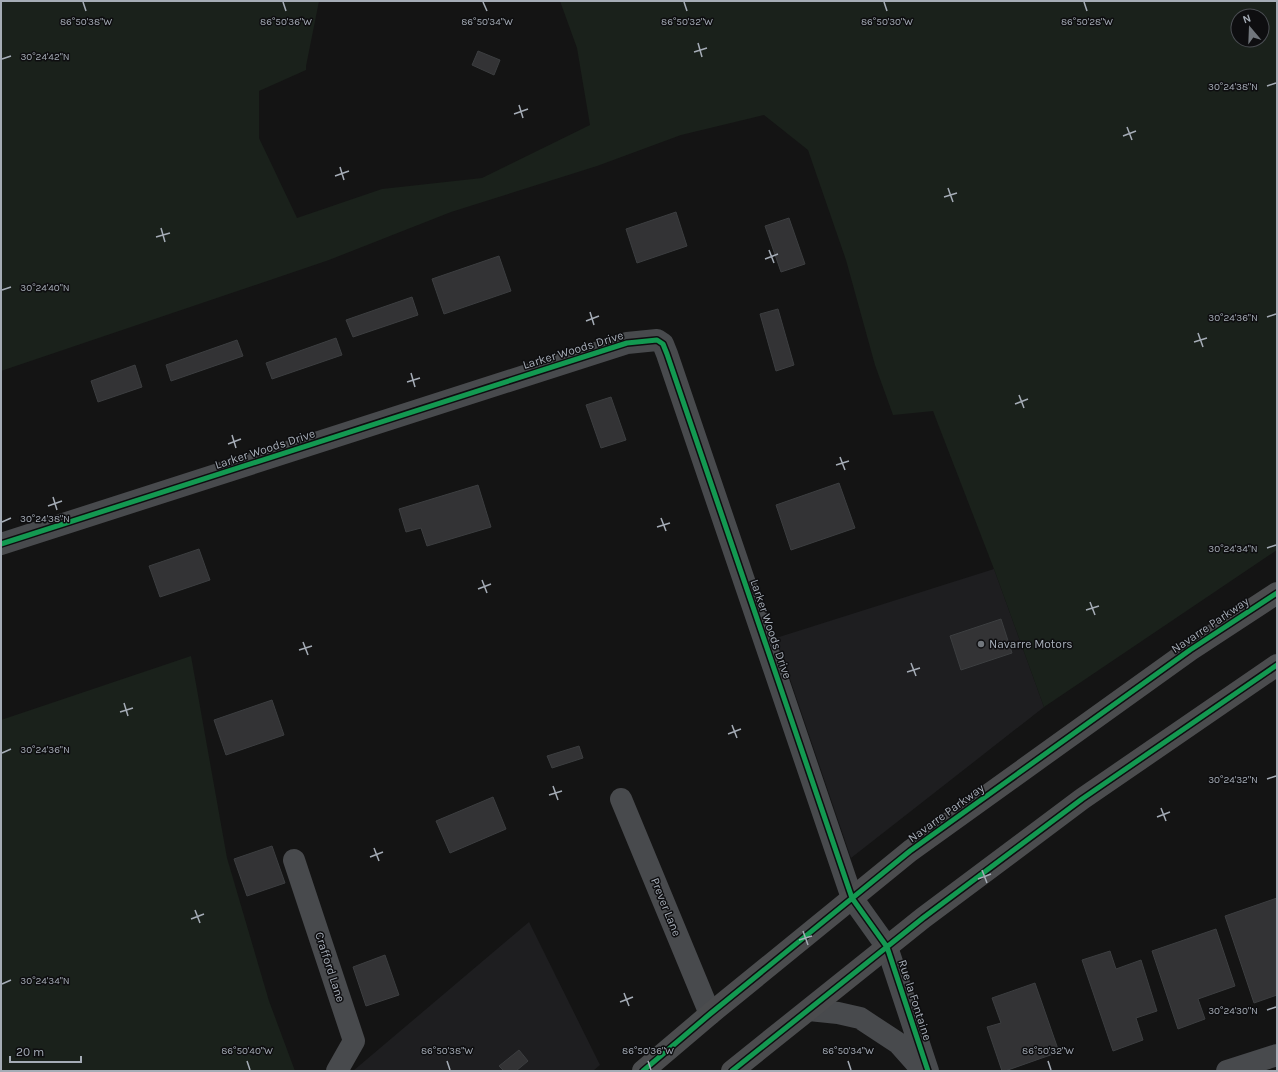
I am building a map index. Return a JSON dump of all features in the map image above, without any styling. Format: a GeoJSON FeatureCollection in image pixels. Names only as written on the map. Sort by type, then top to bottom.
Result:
{"type":"FeatureCollection","features":[{"type":"Feature","properties":{"kind":"highway","name":"Navarre Parkway"},"geometry":{"type":"LineString","coordinates":[[643,1071],[910,850],[1190,650],[1277,593]]}},
{"type":"Feature","properties":{"kind":"highway"},"geometry":{"type":"LineString","coordinates":[[732,1071],[929,913],[1082,799],[1277,665]]}},
{"type":"Feature","properties":{"kind":"street","name":"Larker Woods Drive"},"geometry":{"type":"LineString","coordinates":[[1,544],[627,343],[657,340],[664,344],[852,898]]}},
{"type":"Feature","properties":{"kind":"street","name":"Prever Lane"},"geometry":{"type":"LineString","coordinates":[[622,799],[710,1014]]}},
{"type":"Feature","properties":{"kind":"street","name":"Crafford Lane"},"geometry":{"type":"LineString","coordinates":[[294,860],[354,1041],[337,1071]]}},
{"type":"Feature","properties":{"kind":"street","name":"Rue la Fontaine"},"geometry":{"type":"LineString","coordinates":[[852,898],[887,947],[928,1071]]}},
{"type":"Feature","properties":{"kind":"street","name":"Rue la Fontaine"},"geometry":{"type":"LineString","coordinates":[[809,1010],[838,1013],[860,1018],[898,1043],[923,1071]]}},
{"type":"Feature","properties":{"kind":"street"},"geometry":{"type":"LineString","coordinates":[[1227,1071],[1277,1055]]}},
{"type":"Feature","properties":{"kind":"shaded area"},"geometry":{"type":"Polygon","coordinates":[[[1,1],[319,1],[306,70],[259,91],[259,138],[297,218],[382,189],[482,178],[590,125],[577,48],[560,1],[1277,1],[1277,550],[1044,707],[994,569],[933,411],[893,415],[875,365],[846,260],[808,150],[764,115],[681,135],[597,166],[451,212],[329,260],[1,371],[1,1]]]}},
{"type":"Feature","properties":{"kind":"shaded area"},"geometry":{"type":"Polygon","coordinates":[[[994,569],[1044,707],[851,858],[776,638],[994,569]]]}},
{"type":"Feature","properties":{"kind":"shaded area"},"geometry":{"type":"Polygon","coordinates":[[[191,656],[227,858],[269,1001],[295,1071],[1,1071],[1,720],[191,656]]]}},
{"type":"Feature","properties":{"kind":"shaded area"},"geometry":{"type":"Polygon","coordinates":[[[529,922],[600,1065],[593,1071],[353,1071],[529,922]]]}},
{"type":"Feature","properties":{"kind":"building"},"geometry":{"type":"Polygon","coordinates":[[[478,51],[500,60],[494,75],[472,65],[478,51]]]}},
{"type":"Feature","properties":{"kind":"building"},"geometry":{"type":"Polygon","coordinates":[[[676,212],[687,246],[637,263],[626,229],[676,212]]]}},
{"type":"Feature","properties":{"kind":"building"},"geometry":{"type":"Polygon","coordinates":[[[789,218],[805,264],[781,272],[765,226],[789,218]]]}},
{"type":"Feature","properties":{"kind":"building"},"geometry":{"type":"Polygon","coordinates":[[[499,256],[511,291],[444,314],[432,279],[499,256]]]}},
{"type":"Feature","properties":{"kind":"building"},"geometry":{"type":"Polygon","coordinates":[[[412,297],[418,315],[353,337],[346,320],[412,297]]]}},
{"type":"Feature","properties":{"kind":"building"},"geometry":{"type":"Polygon","coordinates":[[[778,309],[794,365],[776,371],[760,314],[778,309]]]}},
{"type":"Feature","properties":{"kind":"building"},"geometry":{"type":"Polygon","coordinates":[[[336,338],[342,355],[272,379],[266,363],[336,338]]]}},
{"type":"Feature","properties":{"kind":"building"},"geometry":{"type":"Polygon","coordinates":[[[237,340],[243,356],[171,381],[166,365],[237,340]]]}},
{"type":"Feature","properties":{"kind":"building"},"geometry":{"type":"Polygon","coordinates":[[[135,365],[142,387],[98,402],[91,381],[135,365]]]}},
{"type":"Feature","properties":{"kind":"building"},"geometry":{"type":"Polygon","coordinates":[[[611,397],[626,440],[601,448],[586,405],[611,397]]]}},
{"type":"Feature","properties":{"kind":"building"},"geometry":{"type":"Polygon","coordinates":[[[839,483],[855,528],[791,550],[776,505],[839,483]]]}},
{"type":"Feature","properties":{"kind":"building"},"geometry":{"type":"Polygon","coordinates":[[[478,485],[491,527],[427,546],[421,528],[406,532],[399,509],[478,485]]]}},
{"type":"Feature","properties":{"kind":"building"},"geometry":{"type":"Polygon","coordinates":[[[199,549],[210,580],[160,597],[149,566],[199,549]]]}},
{"type":"Feature","properties":{"kind":"building","name":"Navarre Motors"},"geometry":{"type":"Polygon","coordinates":[[[1001,619],[1012,653],[961,670],[950,636],[1001,619]]]}},
{"type":"Feature","properties":{"kind":"building"},"geometry":{"type":"Polygon","coordinates":[[[272,700],[284,735],[226,755],[214,720],[272,700]]]}},
{"type":"Feature","properties":{"kind":"building"},"geometry":{"type":"Polygon","coordinates":[[[579,746],[583,758],[552,768],[547,756],[579,746]]]}},
{"type":"Feature","properties":{"kind":"building"},"geometry":{"type":"Polygon","coordinates":[[[493,797],[506,829],[450,853],[436,821],[493,797]]]}},
{"type":"Feature","properties":{"kind":"building"},"geometry":{"type":"Polygon","coordinates":[[[272,846],[285,883],[247,896],[234,859],[272,846]]]}},
{"type":"Feature","properties":{"kind":"building"},"geometry":{"type":"Polygon","coordinates":[[[1277,898],[1277,995],[1254,1003],[1225,916],[1277,898]]]}},
{"type":"Feature","properties":{"kind":"building"},"geometry":{"type":"Polygon","coordinates":[[[1216,929],[1235,986],[1198,999],[1205,1019],[1178,1029],[1152,951],[1216,929]]]}},
{"type":"Feature","properties":{"kind":"building"},"geometry":{"type":"Polygon","coordinates":[[[1110,951],[1116,969],[1141,960],[1157,1011],[1136,1018],[1143,1040],[1113,1051],[1082,960],[1110,951]]]}},
{"type":"Feature","properties":{"kind":"building"},"geometry":{"type":"Polygon","coordinates":[[[385,955],[399,995],[366,1006],[353,967],[385,955]]]}},
{"type":"Feature","properties":{"kind":"building"},"geometry":{"type":"Polygon","coordinates":[[[1035,983],[1059,1052],[1002,1071],[987,1027],[1001,1023],[992,998],[1035,983]]]}},
{"type":"Feature","properties":{"kind":"building"},"geometry":{"type":"Polygon","coordinates":[[[519,1050],[528,1061],[516,1071],[504,1071],[499,1066],[519,1050]]]}},
{"type":"Feature","properties":{"kind":"cycle path"},"geometry":{"type":"LineString","coordinates":[[1,544],[627,343],[657,340],[663,344],[667,354],[852,898],[887,947],[928,1071]]}},
{"type":"Feature","properties":{"kind":"cycle path"},"geometry":{"type":"LineString","coordinates":[[643,1071],[710,1014],[910,851],[1190,650],[1277,593]]}},
{"type":"Feature","properties":{"kind":"cycle path"},"geometry":{"type":"LineString","coordinates":[[732,1071],[923,918],[1082,799],[1277,665]]}},
{"type":"Feature","properties":{"kind":"place","name":"Navarre Motors"},"geometry":{"type":"Point","coordinates":[981,644]}}]}
